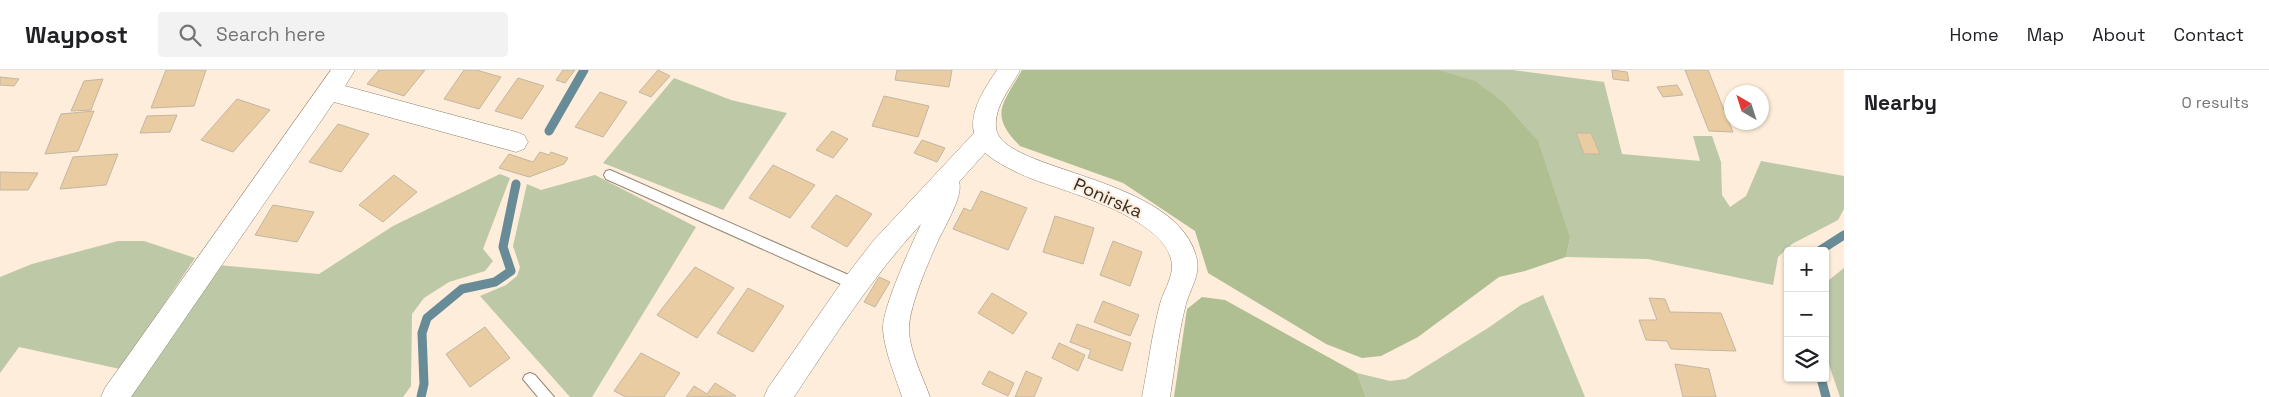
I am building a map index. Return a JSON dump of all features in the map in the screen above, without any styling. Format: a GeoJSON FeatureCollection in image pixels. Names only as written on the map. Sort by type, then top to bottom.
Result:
{"type":"FeatureCollection","features":[{"type":"Feature","properties":{"kind":"street"},"geometry":{"type":"LineString","coordinates":[[115,397],[344,70]]}},
{"type":"Feature","properties":{"kind":"street"},"geometry":{"type":"LineString","coordinates":[[778,397],[855,284],[883,248],[986,136],[984,124],[987,110],[1009,70]]}},
{"type":"Feature","properties":{"kind":"street"},"geometry":{"type":"LineString","coordinates":[[329,91],[516,142]]}},
{"type":"Feature","properties":{"kind":"street","name":"Ponirska"},"geometry":{"type":"LineString","coordinates":[[986,136],[993,147],[1008,158],[1114,197],[1147,214],[1176,241],[1184,260],[1184,276],[1174,302],[1156,397]]}},
{"type":"Feature","properties":{"kind":"street"},"geometry":{"type":"LineString","coordinates":[[916,397],[899,345],[896,327],[900,309],[921,252],[945,199],[950,175]]}},
{"type":"Feature","properties":{"kind":"lane"},"geometry":{"type":"LineString","coordinates":[[610,175],[855,284]]}},
{"type":"Feature","properties":{"kind":"lane"},"geometry":{"type":"LineString","coordinates":[[530,379],[547,397]]}},
{"type":"Feature","properties":{"kind":"green space"},"geometry":{"type":"Polygon","coordinates":[[[1022,70],[1438,70],[1475,81],[1503,102],[1538,141],[1570,238],[1566,257],[1525,271],[1499,277],[1418,337],[1381,356],[1362,358],[1326,344],[1208,273],[1195,231],[1123,183],[1020,146],[1004,125],[1002,109],[1009,92],[1022,70]]]}},
{"type":"Feature","properties":{"kind":"green space"},"geometry":{"type":"Polygon","coordinates":[[[1438,70],[1512,70],[1604,82],[1622,154],[1700,161],[1693,136],[1712,136],[1721,162],[1722,195],[1730,207],[1746,196],[1761,161],[1844,176],[1844,209],[1838,220],[1789,247],[1784,247],[1784,251],[1778,257],[1773,285],[1648,259],[1566,257],[1570,238],[1438,70]]]}},
{"type":"Feature","properties":{"kind":"green space"},"geometry":{"type":"Polygon","coordinates":[[[674,78],[731,100],[787,113],[723,210],[603,163],[674,78]]]}},
{"type":"Feature","properties":{"kind":"green space"},"geometry":{"type":"Polygon","coordinates":[[[500,174],[510,178],[483,249],[493,261],[485,271],[449,282],[424,298],[412,314],[411,386],[403,397],[127,397],[218,265],[319,274],[393,226],[500,174]]]}},
{"type":"Feature","properties":{"kind":"green space"},"geometry":{"type":"Polygon","coordinates":[[[595,175],[696,227],[592,397],[570,397],[480,296],[506,285],[517,276],[520,267],[513,246],[527,184],[541,190],[595,175]]]}},
{"type":"Feature","properties":{"kind":"green space"},"geometry":{"type":"Polygon","coordinates":[[[118,241],[144,241],[195,258],[120,369],[19,347],[0,373],[0,277],[32,264],[118,241]]]}},
{"type":"Feature","properties":{"kind":"green space"},"geometry":{"type":"Polygon","coordinates":[[[1844,268],[1844,397],[1840,397],[1829,365],[1829,280],[1844,268]]]}},
{"type":"Feature","properties":{"kind":"green space"},"geometry":{"type":"Polygon","coordinates":[[[1543,295],[1585,397],[1366,397],[1357,373],[1390,381],[1406,379],[1521,305],[1543,295]]]}},
{"type":"Feature","properties":{"kind":"green space"},"geometry":{"type":"Polygon","coordinates":[[[1202,297],[1225,300],[1357,373],[1366,397],[1174,397],[1187,309],[1202,297]]]}},
{"type":"Feature","properties":{"kind":"building"},"geometry":{"type":"Polygon","coordinates":[[[166,70],[206,70],[194,106],[151,108],[166,70]]]}},
{"type":"Feature","properties":{"kind":"building"},"geometry":{"type":"Polygon","coordinates":[[[379,70],[425,70],[404,96],[367,84],[379,70]]]}},
{"type":"Feature","properties":{"kind":"building"},"geometry":{"type":"Polygon","coordinates":[[[464,70],[476,70],[501,77],[479,109],[444,99],[464,70]]]}},
{"type":"Feature","properties":{"kind":"building"},"geometry":{"type":"Polygon","coordinates":[[[563,70],[575,70],[565,83],[556,80],[563,70]]]}},
{"type":"Feature","properties":{"kind":"building"},"geometry":{"type":"Polygon","coordinates":[[[658,70],[670,76],[651,97],[639,92],[658,70]]]}},
{"type":"Feature","properties":{"kind":"building"},"geometry":{"type":"Polygon","coordinates":[[[897,70],[952,70],[949,87],[895,80],[897,70]]]}},
{"type":"Feature","properties":{"kind":"building"},"geometry":{"type":"Polygon","coordinates":[[[1612,70],[1627,72],[1629,81],[1613,79],[1612,70]]]}},
{"type":"Feature","properties":{"kind":"building"},"geometry":{"type":"Polygon","coordinates":[[[1685,70],[1708,70],[1724,110],[1724,130],[1732,130],[1733,132],[1709,131],[1685,70]]]}},
{"type":"Feature","properties":{"kind":"building"},"geometry":{"type":"Polygon","coordinates":[[[0,77],[19,79],[14,86],[0,85],[0,77]]]}},
{"type":"Feature","properties":{"kind":"building"},"geometry":{"type":"Polygon","coordinates":[[[518,78],[544,86],[522,119],[495,111],[518,78]]]}},
{"type":"Feature","properties":{"kind":"building"},"geometry":{"type":"Polygon","coordinates":[[[103,79],[91,110],[71,111],[84,81],[103,79]]]}},
{"type":"Feature","properties":{"kind":"building"},"geometry":{"type":"Polygon","coordinates":[[[1677,85],[1683,95],[1663,97],[1657,87],[1677,85]]]}},
{"type":"Feature","properties":{"kind":"building"},"geometry":{"type":"Polygon","coordinates":[[[600,92],[627,102],[603,137],[575,127],[600,92]]]}},
{"type":"Feature","properties":{"kind":"building"},"geometry":{"type":"Polygon","coordinates":[[[884,96],[929,106],[918,137],[872,126],[884,96]]]}},
{"type":"Feature","properties":{"kind":"building"},"geometry":{"type":"Polygon","coordinates":[[[237,99],[270,110],[233,152],[201,140],[237,99]]]}},
{"type":"Feature","properties":{"kind":"building"},"geometry":{"type":"Polygon","coordinates":[[[94,111],[78,151],[45,154],[61,114],[94,111]]]}},
{"type":"Feature","properties":{"kind":"building"},"geometry":{"type":"Polygon","coordinates":[[[177,115],[170,132],[140,133],[147,116],[177,115]]]}},
{"type":"Feature","properties":{"kind":"building"},"geometry":{"type":"Polygon","coordinates":[[[338,124],[369,134],[341,172],[309,162],[338,124]]]}},
{"type":"Feature","properties":{"kind":"building"},"geometry":{"type":"Polygon","coordinates":[[[832,131],[848,139],[833,158],[816,150],[832,131]]]}},
{"type":"Feature","properties":{"kind":"building"},"geometry":{"type":"Polygon","coordinates":[[[1576,133],[1591,133],[1600,154],[1584,154],[1576,133]]]}},
{"type":"Feature","properties":{"kind":"building"},"geometry":{"type":"Polygon","coordinates":[[[922,140],[945,148],[937,162],[914,153],[922,140]]]}},
{"type":"Feature","properties":{"kind":"building"},"geometry":{"type":"Polygon","coordinates":[[[540,152],[549,155],[551,152],[568,158],[564,164],[529,177],[499,168],[509,154],[533,162],[540,152]]]}},
{"type":"Feature","properties":{"kind":"building"},"geometry":{"type":"Polygon","coordinates":[[[118,154],[106,185],[60,189],[73,157],[118,154]]]}},
{"type":"Feature","properties":{"kind":"building"},"geometry":{"type":"Polygon","coordinates":[[[773,165],[815,185],[790,218],[749,198],[773,165]]]}},
{"type":"Feature","properties":{"kind":"building"},"geometry":{"type":"Polygon","coordinates":[[[0,172],[38,173],[28,190],[0,190],[0,172]]]}},
{"type":"Feature","properties":{"kind":"building"},"geometry":{"type":"Polygon","coordinates":[[[394,175],[417,192],[383,222],[359,205],[394,175]]]}},
{"type":"Feature","properties":{"kind":"building"},"geometry":{"type":"Polygon","coordinates":[[[981,191],[1027,208],[1008,250],[953,229],[964,208],[971,211],[981,191]]]}},
{"type":"Feature","properties":{"kind":"building"},"geometry":{"type":"Polygon","coordinates":[[[836,195],[872,214],[847,247],[811,227],[836,195]]]}},
{"type":"Feature","properties":{"kind":"building"},"geometry":{"type":"Polygon","coordinates":[[[273,205],[314,212],[297,242],[255,235],[273,205]]]}},
{"type":"Feature","properties":{"kind":"building"},"geometry":{"type":"Polygon","coordinates":[[[1055,216],[1094,228],[1083,264],[1043,252],[1055,216]]]}},
{"type":"Feature","properties":{"kind":"building"},"geometry":{"type":"Polygon","coordinates":[[[1113,241],[1142,252],[1130,286],[1100,275],[1113,241]]]}},
{"type":"Feature","properties":{"kind":"building"},"geometry":{"type":"Polygon","coordinates":[[[695,267],[734,288],[697,338],[657,315],[695,267]]]}},
{"type":"Feature","properties":{"kind":"building"},"geometry":{"type":"Polygon","coordinates":[[[879,277],[890,282],[875,307],[864,302],[879,277]]]}},
{"type":"Feature","properties":{"kind":"building"},"geometry":{"type":"Polygon","coordinates":[[[748,288],[784,306],[753,352],[717,333],[748,288]]]}},
{"type":"Feature","properties":{"kind":"building"},"geometry":{"type":"Polygon","coordinates":[[[992,293],[1027,313],[1013,334],[978,313],[992,293]]]}},
{"type":"Feature","properties":{"kind":"building"},"geometry":{"type":"Polygon","coordinates":[[[1649,298],[1665,299],[1670,312],[1721,313],[1736,351],[1671,349],[1667,341],[1646,340],[1639,320],[1657,320],[1649,298]]]}},
{"type":"Feature","properties":{"kind":"building"},"geometry":{"type":"Polygon","coordinates":[[[1103,301],[1139,315],[1130,336],[1094,322],[1103,301]]]}},
{"type":"Feature","properties":{"kind":"building"},"geometry":{"type":"Polygon","coordinates":[[[1077,324],[1131,343],[1122,371],[1088,358],[1091,350],[1070,342],[1077,324]]]}},
{"type":"Feature","properties":{"kind":"building"},"geometry":{"type":"Polygon","coordinates":[[[485,327],[510,358],[470,387],[446,354],[485,327]]]}},
{"type":"Feature","properties":{"kind":"building"},"geometry":{"type":"Polygon","coordinates":[[[1059,343],[1085,355],[1078,371],[1052,358],[1059,343]]]}},
{"type":"Feature","properties":{"kind":"building"},"geometry":{"type":"Polygon","coordinates":[[[641,353],[680,373],[664,397],[626,397],[614,391],[641,353]]]}},
{"type":"Feature","properties":{"kind":"building"},"geometry":{"type":"Polygon","coordinates":[[[1675,364],[1709,369],[1716,397],[1683,397],[1675,364]]]}},
{"type":"Feature","properties":{"kind":"building"},"geometry":{"type":"Polygon","coordinates":[[[989,371],[1014,383],[1008,396],[982,384],[989,371]]]}},
{"type":"Feature","properties":{"kind":"building"},"geometry":{"type":"Polygon","coordinates":[[[1026,371],[1042,378],[1034,397],[1015,397],[1026,371]]]}},
{"type":"Feature","properties":{"kind":"building"},"geometry":{"type":"Polygon","coordinates":[[[715,383],[736,396],[686,397],[694,386],[707,394],[715,383]]]}},
{"type":"Feature","properties":{"kind":"waterway"},"geometry":{"type":"LineString","coordinates":[[549,131],[584,70]]}},
{"type":"Feature","properties":{"kind":"waterway"},"geometry":{"type":"LineString","coordinates":[[421,397],[424,384],[422,333],[427,318],[462,289],[495,282],[511,271],[503,247],[516,184]]}},
{"type":"Feature","properties":{"kind":"waterway"},"geometry":{"type":"LineString","coordinates":[[1825,247],[1844,235]]}},
{"type":"Feature","properties":{"kind":"waterway"},"geometry":{"type":"LineString","coordinates":[[1822,382],[1826,397]]}}]}
